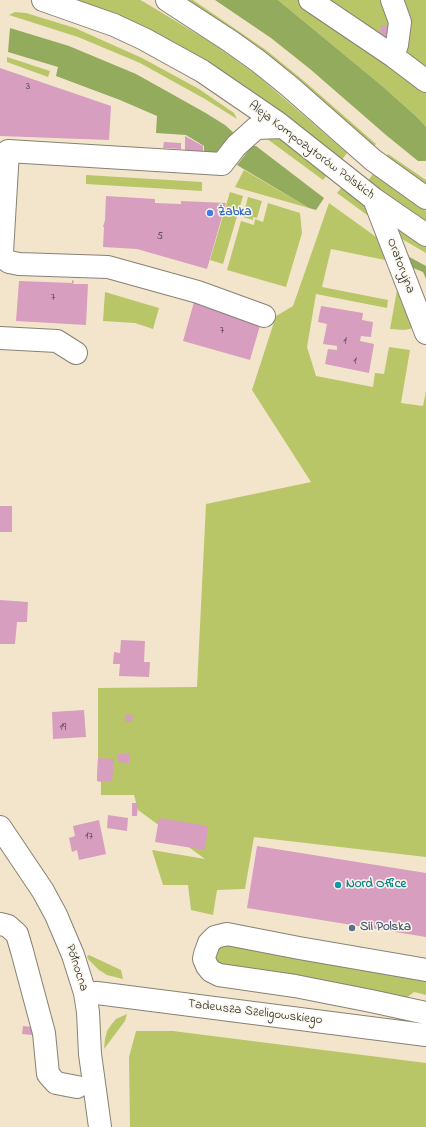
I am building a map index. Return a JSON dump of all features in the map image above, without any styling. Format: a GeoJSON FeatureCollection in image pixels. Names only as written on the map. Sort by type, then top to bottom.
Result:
{"type":"FeatureCollection","features":[{"type":"Feature","properties":{"kind":"street","name":"Aleja Kompozytorów Polskich"},"geometry":{"type":"LineString","coordinates":[[43,0],[107,22],[144,39],[202,71],[283,127],[374,199],[426,236]]}},
{"type":"Feature","properties":{"kind":"street"},"geometry":{"type":"LineString","coordinates":[[167,0],[258,61],[374,160],[426,198]]}},
{"type":"Feature","properties":{"kind":"street"},"geometry":{"type":"LineString","coordinates":[[310,0],[393,56],[426,81]]}},
{"type":"Feature","properties":{"kind":"street"},"geometry":{"type":"LineString","coordinates":[[392,0],[400,22],[397,45],[393,56]]}},
{"type":"Feature","properties":{"kind":"street"},"geometry":{"type":"LineString","coordinates":[[236,146],[244,128],[242,99]]}},
{"type":"Feature","properties":{"kind":"street"},"geometry":{"type":"LineString","coordinates":[[264,316],[198,292],[108,267],[19,264],[9,262],[4,258],[2,252],[8,151],[222,164],[236,146],[256,128],[283,127]]}},
{"type":"Feature","properties":{"kind":"street","name":"Oratoryjna"},"geometry":{"type":"LineString","coordinates":[[374,199],[426,333]]}},
{"type":"Feature","properties":{"kind":"street"},"geometry":{"type":"LineString","coordinates":[[0,338],[57,341],[76,353]]}},
{"type":"Feature","properties":{"kind":"street","name":"Północna"},"geometry":{"type":"LineString","coordinates":[[0,827],[36,879],[53,909],[68,943],[84,993],[88,1012],[90,1054],[100,1127]]}},
{"type":"Feature","properties":{"kind":"street"},"geometry":{"type":"LineString","coordinates":[[0,924],[8,926],[17,934],[44,1034],[48,1074],[56,1083],[77,1087]]}},
{"type":"Feature","properties":{"kind":"street"},"geometry":{"type":"LineString","coordinates":[[426,970],[227,934],[215,937],[209,943],[204,959],[211,971],[219,975],[303,988],[371,1001],[426,1014]]}},
{"type":"Feature","properties":{"kind":"street","name":"Tadeusza Szeligowskiego"},"geometry":{"type":"LineString","coordinates":[[84,993],[97,993],[426,1035]]}},
{"type":"Feature","properties":{"kind":"green space"},"geometry":{"type":"Polygon","coordinates":[[[78,0],[140,0],[144,2],[212,43],[258,76],[347,153],[341,161],[106,11],[78,0]]]}},
{"type":"Feature","properties":{"kind":"green space"},"geometry":{"type":"Polygon","coordinates":[[[182,0],[193,0],[266,50],[376,144],[372,148],[182,0]]]}},
{"type":"Feature","properties":{"kind":"green space"},"geometry":{"type":"Polygon","coordinates":[[[215,0],[278,0],[381,85],[418,118],[426,127],[426,161],[418,161],[310,69],[271,38],[215,0]]]}},
{"type":"Feature","properties":{"kind":"green space"},"geometry":{"type":"Polygon","coordinates":[[[278,0],[426,0],[426,127],[381,85],[278,0]]]}},
{"type":"Feature","properties":{"kind":"green space"},"geometry":{"type":"Polygon","coordinates":[[[15,12],[26,13],[75,28],[142,58],[199,89],[234,113],[237,119],[205,99],[140,63],[78,37],[9,15],[15,12]]]}},
{"type":"Feature","properties":{"kind":"green space"},"geometry":{"type":"Polygon","coordinates":[[[10,28],[69,46],[136,74],[204,112],[225,125],[235,134],[222,150],[216,153],[204,152],[204,146],[186,135],[156,133],[157,116],[120,100],[56,76],[58,67],[8,52],[10,28]]]}},
{"type":"Feature","properties":{"kind":"green space"},"geometry":{"type":"Polygon","coordinates":[[[7,57],[50,71],[48,77],[7,62],[7,57]]]}},
{"type":"Feature","properties":{"kind":"green space"},"geometry":{"type":"Polygon","coordinates":[[[259,133],[275,134],[327,175],[323,180],[259,133]]]}},
{"type":"Feature","properties":{"kind":"green space"},"geometry":{"type":"Polygon","coordinates":[[[252,146],[256,146],[324,198],[316,210],[309,208],[237,165],[252,146]]]}},
{"type":"Feature","properties":{"kind":"green space"},"geometry":{"type":"Polygon","coordinates":[[[388,154],[426,180],[426,188],[384,159],[388,154]]]}},
{"type":"Feature","properties":{"kind":"green space"},"geometry":{"type":"Polygon","coordinates":[[[244,170],[309,208],[235,187],[244,170]]]}},
{"type":"Feature","properties":{"kind":"green space"},"geometry":{"type":"Polygon","coordinates":[[[373,174],[426,211],[426,223],[367,182],[373,174]]]}},
{"type":"Feature","properties":{"kind":"green space"},"geometry":{"type":"Polygon","coordinates":[[[86,175],[202,182],[202,191],[86,184],[86,175]]]}},
{"type":"Feature","properties":{"kind":"green space"},"geometry":{"type":"Polygon","coordinates":[[[342,187],[365,207],[374,220],[337,193],[342,187]]]}},
{"type":"Feature","properties":{"kind":"green space"},"geometry":{"type":"Polygon","coordinates":[[[230,192],[243,196],[223,264],[210,260],[230,192]]]}},
{"type":"Feature","properties":{"kind":"green space"},"geometry":{"type":"Polygon","coordinates":[[[248,197],[262,201],[257,218],[253,217],[253,220],[243,217],[248,197]]]}},
{"type":"Feature","properties":{"kind":"green space"},"geometry":{"type":"Polygon","coordinates":[[[268,203],[300,213],[302,233],[286,287],[227,270],[241,221],[254,225],[255,219],[263,222],[268,203]]]}},
{"type":"Feature","properties":{"kind":"green space"},"geometry":{"type":"Polygon","coordinates":[[[329,203],[379,239],[385,260],[331,249],[322,287],[388,300],[387,308],[316,294],[307,347],[316,376],[373,387],[375,373],[384,374],[389,347],[410,350],[401,403],[423,406],[426,391],[426,857],[254,837],[245,889],[217,890],[213,915],[191,910],[188,885],[163,885],[152,850],[205,859],[138,810],[134,795],[101,795],[101,782],[97,781],[98,688],[197,687],[206,504],[311,482],[252,390],[276,316],[293,306],[329,203]]]}},
{"type":"Feature","properties":{"kind":"green space"},"geometry":{"type":"Polygon","coordinates":[[[393,225],[426,246],[426,253],[395,235],[393,225]]]}},
{"type":"Feature","properties":{"kind":"green space"},"geometry":{"type":"Polygon","coordinates":[[[402,253],[426,266],[426,279],[423,272],[406,265],[402,253]]]}},
{"type":"Feature","properties":{"kind":"green space"},"geometry":{"type":"Polygon","coordinates":[[[397,290],[404,291],[413,327],[410,329],[390,329],[397,290]]]}},
{"type":"Feature","properties":{"kind":"green space"},"geometry":{"type":"Polygon","coordinates":[[[105,292],[159,308],[153,329],[135,323],[103,321],[105,292]]]}},
{"type":"Feature","properties":{"kind":"green space"},"geometry":{"type":"Polygon","coordinates":[[[221,942],[426,978],[426,995],[414,992],[404,1000],[216,966],[215,947],[221,942]]]}},
{"type":"Feature","properties":{"kind":"green space"},"geometry":{"type":"Polygon","coordinates":[[[89,955],[121,970],[123,979],[107,975],[99,970],[88,959],[87,956],[89,955]]]}},
{"type":"Feature","properties":{"kind":"green space"},"geometry":{"type":"Polygon","coordinates":[[[127,1014],[125,1021],[104,1049],[107,1031],[116,1019],[127,1014]]]}},
{"type":"Feature","properties":{"kind":"green space"},"geometry":{"type":"Polygon","coordinates":[[[136,1031],[173,1031],[426,1063],[426,1127],[130,1127],[129,1057],[136,1031]]]}},
{"type":"Feature","properties":{"kind":"building"},"geometry":{"type":"Polygon","coordinates":[[[381,25],[394,27],[392,42],[379,40],[381,25]]]}},
{"type":"Feature","properties":{"kind":"building"},"geometry":{"type":"Polygon","coordinates":[[[0,68],[111,106],[109,140],[0,136],[0,68]]]}},
{"type":"Feature","properties":{"kind":"building"},"geometry":{"type":"Polygon","coordinates":[[[185,136],[203,146],[203,152],[185,151],[185,136]]]}},
{"type":"Feature","properties":{"kind":"building"},"geometry":{"type":"Polygon","coordinates":[[[164,142],[181,143],[181,149],[163,148],[164,142]]]}},
{"type":"Feature","properties":{"kind":"building"},"geometry":{"type":"Polygon","coordinates":[[[106,196],[155,199],[155,203],[181,204],[181,201],[226,203],[207,269],[137,249],[103,247],[106,196]]]}},
{"type":"Feature","properties":{"kind":"building"},"geometry":{"type":"Polygon","coordinates":[[[72,280],[74,281],[73,284],[88,284],[86,325],[16,321],[19,281],[72,283],[72,280]]]}},
{"type":"Feature","properties":{"kind":"building"},"geometry":{"type":"Polygon","coordinates":[[[194,302],[261,322],[250,360],[183,341],[194,302]]]}},
{"type":"Feature","properties":{"kind":"building"},"geometry":{"type":"Polygon","coordinates":[[[321,306],[363,313],[362,320],[373,322],[371,337],[361,336],[360,341],[374,344],[369,373],[325,364],[328,349],[337,350],[337,346],[323,344],[327,324],[318,322],[321,306]]]}},
{"type":"Feature","properties":{"kind":"building"},"geometry":{"type":"Polygon","coordinates":[[[0,506],[12,506],[12,532],[0,532],[0,506]]]}},
{"type":"Feature","properties":{"kind":"building"},"geometry":{"type":"Polygon","coordinates":[[[0,600],[28,602],[27,622],[17,622],[15,644],[0,644],[0,600]]]}},
{"type":"Feature","properties":{"kind":"building"},"geometry":{"type":"Polygon","coordinates":[[[121,640],[145,641],[144,662],[150,662],[149,677],[119,676],[120,664],[113,664],[114,652],[120,653],[121,640]]]}},
{"type":"Feature","properties":{"kind":"building"},"geometry":{"type":"Polygon","coordinates":[[[84,710],[86,737],[53,739],[52,712],[84,710]]]}},
{"type":"Feature","properties":{"kind":"building"},"geometry":{"type":"Polygon","coordinates":[[[125,714],[133,715],[132,722],[125,722],[125,714]]]}},
{"type":"Feature","properties":{"kind":"building"},"geometry":{"type":"Polygon","coordinates":[[[118,754],[130,754],[129,763],[118,762],[118,754]]]}},
{"type":"Feature","properties":{"kind":"building"},"geometry":{"type":"Polygon","coordinates":[[[98,758],[114,759],[112,782],[97,781],[98,758]]]}},
{"type":"Feature","properties":{"kind":"building"},"geometry":{"type":"Polygon","coordinates":[[[132,803],[138,803],[137,816],[132,816],[132,803]]]}},
{"type":"Feature","properties":{"kind":"building"},"geometry":{"type":"Polygon","coordinates":[[[108,815],[128,818],[127,831],[107,828],[108,815]]]}},
{"type":"Feature","properties":{"kind":"building"},"geometry":{"type":"Polygon","coordinates":[[[159,818],[208,826],[205,850],[155,842],[159,818]]]}},
{"type":"Feature","properties":{"kind":"building"},"geometry":{"type":"Polygon","coordinates":[[[99,820],[106,854],[79,860],[77,850],[72,852],[69,838],[75,836],[73,826],[99,820]]]}},
{"type":"Feature","properties":{"kind":"building","name":"Nord Office"},"geometry":{"type":"Polygon","coordinates":[[[257,846],[426,873],[426,937],[247,908],[257,846]]]}},
{"type":"Feature","properties":{"kind":"building"},"geometry":{"type":"Polygon","coordinates":[[[23,1026],[33,1027],[32,1035],[22,1034],[23,1026]]]}},
{"type":"Feature","properties":{"kind":"place","name":"Żabka"},"geometry":{"type":"Point","coordinates":[210,213]}},
{"type":"Feature","properties":{"kind":"place","name":"Nord Office"},"geometry":{"type":"Point","coordinates":[338,885]}},
{"type":"Feature","properties":{"kind":"place","name":"Sii Polska"},"geometry":{"type":"Point","coordinates":[352,928]}}]}
